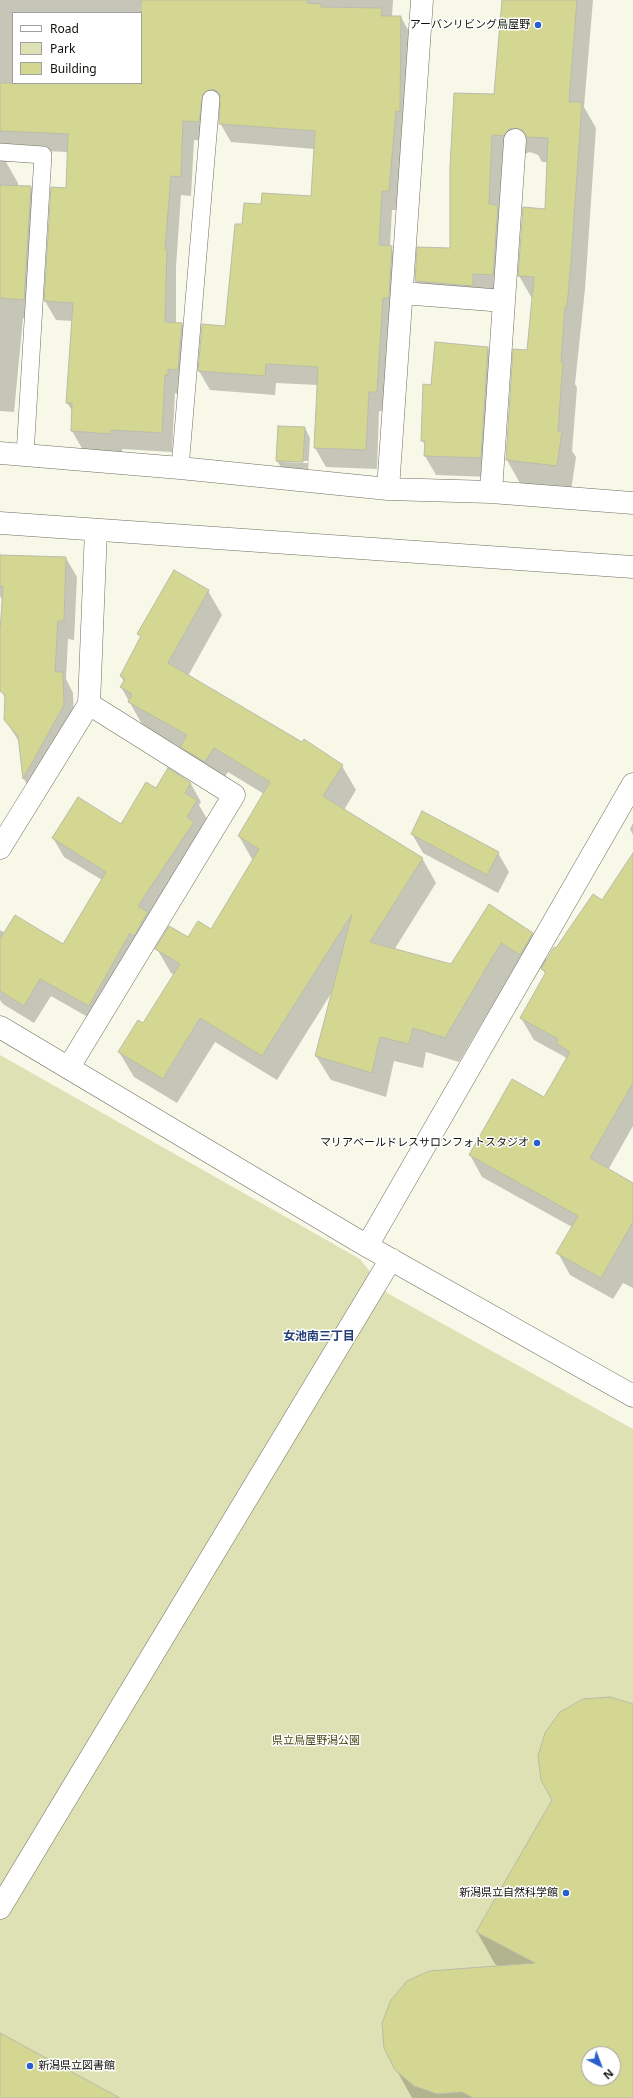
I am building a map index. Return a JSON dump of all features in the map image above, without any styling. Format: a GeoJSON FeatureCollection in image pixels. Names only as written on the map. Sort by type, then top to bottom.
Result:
{"type":"FeatureCollection","features":[{"type":"Feature","properties":{"kind":"street"},"geometry":{"type":"LineString","coordinates":[[388,489],[422,0]]}},
{"type":"Feature","properties":{"kind":"street"},"geometry":{"type":"LineString","coordinates":[[491,492],[515,140]]}},
{"type":"Feature","properties":{"kind":"street"},"geometry":{"type":"LineString","coordinates":[[402,292],[504,300]]}},
{"type":"Feature","properties":{"kind":"street"},"geometry":{"type":"LineString","coordinates":[[0,453],[180,468],[388,489],[491,492],[633,503]]}},
{"type":"Feature","properties":{"kind":"street"},"geometry":{"type":"LineString","coordinates":[[0,523],[633,567]]}},
{"type":"Feature","properties":{"kind":"street"},"geometry":{"type":"LineString","coordinates":[[0,848],[89,704],[96,530]]}},
{"type":"Feature","properties":{"kind":"street"},"geometry":{"type":"LineString","coordinates":[[69,1067],[234,795],[89,704]]}},
{"type":"Feature","properties":{"kind":"street"},"geometry":{"type":"LineString","coordinates":[[367,1246],[633,784]]}},
{"type":"Feature","properties":{"kind":"street"},"geometry":{"type":"LineString","coordinates":[[0,1027],[367,1246],[633,1396]]}},
{"type":"Feature","properties":{"kind":"street"},"geometry":{"type":"LineString","coordinates":[[0,1908],[390,1259]]}},
{"type":"Feature","properties":{"kind":"lane"},"geometry":{"type":"LineString","coordinates":[[180,468],[211,100]]}},
{"type":"Feature","properties":{"kind":"lane"},"geometry":{"type":"LineString","coordinates":[[0,152],[43,155],[24,455]]}},
{"type":"Feature","properties":{"kind":"green space","name":"県立鳥屋野潟公園"},"geometry":{"type":"Polygon","coordinates":[[[0,1055],[360,1259],[387,1293],[633,1429],[633,2098],[0,2098],[0,1055]]]}},
{"type":"Feature","properties":{"kind":"building"},"geometry":{"type":"Polygon","coordinates":[[[141,0],[308,0],[307,3],[321,4],[321,7],[382,8],[381,16],[401,16],[400,112],[396,111],[389,191],[382,191],[379,245],[392,246],[389,298],[383,298],[377,392],[369,392],[366,450],[314,448],[318,367],[266,364],[265,376],[198,371],[202,324],[225,326],[235,224],[242,224],[244,203],[261,204],[262,193],[311,196],[315,131],[219,124],[220,95],[217,91],[211,89],[203,94],[199,122],[183,121],[181,177],[171,176],[165,249],[167,249],[165,322],[182,323],[178,370],[168,369],[168,375],[165,375],[162,433],[111,430],[111,434],[71,431],[72,403],[66,403],[73,303],[44,301],[51,187],[66,188],[68,134],[0,131],[0,83],[142,84],[141,0]]]}},
{"type":"Feature","properties":{"kind":"building"},"geometry":{"type":"Polygon","coordinates":[[[502,0],[577,0],[569,102],[582,102],[571,263],[567,307],[565,307],[561,362],[563,362],[558,431],[562,431],[557,466],[506,460],[513,349],[527,350],[534,277],[518,276],[523,207],[545,209],[548,138],[527,137],[522,130],[515,128],[509,129],[504,136],[492,135],[489,204],[498,205],[493,275],[473,274],[473,286],[415,281],[417,247],[450,248],[450,167],[454,93],[494,94],[502,0]]]}},
{"type":"Feature","properties":{"kind":"building"},"geometry":{"type":"Polygon","coordinates":[[[0,185],[31,186],[24,300],[0,298],[0,185]]]}},
{"type":"Feature","properties":{"kind":"building"},"geometry":{"type":"Polygon","coordinates":[[[435,342],[488,347],[481,458],[424,456],[425,441],[421,441],[423,384],[431,385],[435,342]]]}},
{"type":"Feature","properties":{"kind":"building"},"geometry":{"type":"Polygon","coordinates":[[[278,426],[305,427],[303,462],[276,461],[278,426]]]}},
{"type":"Feature","properties":{"kind":"building"},"geometry":{"type":"Polygon","coordinates":[[[0,555],[66,557],[64,621],[58,621],[55,672],[63,672],[64,705],[23,779],[18,736],[4,720],[5,695],[0,691],[0,632],[3,586],[0,586],[0,555]]]}},
{"type":"Feature","properties":{"kind":"building"},"geometry":{"type":"Polygon","coordinates":[[[174,570],[209,590],[168,663],[302,742],[304,739],[343,765],[323,796],[423,858],[370,942],[451,964],[489,904],[533,933],[520,955],[501,943],[445,1038],[413,1028],[409,1044],[380,1037],[372,1073],[315,1056],[352,914],[262,1056],[200,1018],[163,1079],[118,1052],[138,1020],[143,1023],[180,964],[155,949],[169,926],[188,937],[198,921],[211,929],[259,849],[238,836],[270,782],[214,748],[205,762],[180,747],[187,735],[128,702],[132,694],[120,687],[125,679],[120,676],[141,636],[137,634],[174,570]]]}},
{"type":"Feature","properties":{"kind":"building"},"geometry":{"type":"Polygon","coordinates":[[[168,768],[191,783],[185,793],[197,800],[187,817],[194,822],[138,906],[148,912],[134,936],[130,933],[89,1006],[40,979],[24,1006],[0,991],[0,939],[15,915],[63,944],[106,872],[52,838],[78,797],[121,824],[146,782],[156,788],[168,768]]]}},
{"type":"Feature","properties":{"kind":"building"},"geometry":{"type":"Polygon","coordinates":[[[422,811],[499,852],[487,875],[411,834],[422,811]]]}},
{"type":"Feature","properties":{"kind":"building"},"geometry":{"type":"Polygon","coordinates":[[[633,853],[633,1083],[590,1158],[633,1183],[633,1222],[601,1278],[556,1253],[578,1216],[469,1155],[512,1079],[544,1097],[570,1052],[556,1043],[558,1039],[520,1018],[546,972],[541,969],[554,947],[556,948],[593,894],[602,900],[633,853]]]}},
{"type":"Feature","properties":{"kind":"building","name":"新潟県立自然科学館"},"geometry":{"type":"Polygon","coordinates":[[[610,1697],[633,1704],[633,2098],[473,2098],[462,2092],[437,2094],[414,2086],[395,2070],[384,2048],[382,2023],[391,2000],[407,1981],[429,1971],[535,1963],[476,1932],[552,1800],[541,1780],[538,1756],[545,1733],[560,1712],[583,1699],[610,1697]]]}},
{"type":"Feature","properties":{"kind":"building","name":"新潟県立図書館"},"geometry":{"type":"Polygon","coordinates":[[[0,2033],[120,2098],[0,2098],[0,2033]]]}},
{"type":"Feature","properties":{"kind":"place","name":"アーバンリビング鳥屋野"},"geometry":{"type":"Point","coordinates":[538,25]}},
{"type":"Feature","properties":{"kind":"place","name":"マリアベールドレスサロンフォトスタジオ"},"geometry":{"type":"Point","coordinates":[537,1143]}},
{"type":"Feature","properties":{"kind":"place","name":"新潟県立自然科学館"},"geometry":{"type":"Point","coordinates":[566,1893]}},
{"type":"Feature","properties":{"kind":"place","name":"新潟県立図書館"},"geometry":{"type":"Point","coordinates":[30,2066]}},
{"type":"Feature","properties":{"kind":"district","name":"女池南三丁目"},"geometry":{"type":"Point","coordinates":[319,1337]}}]}
